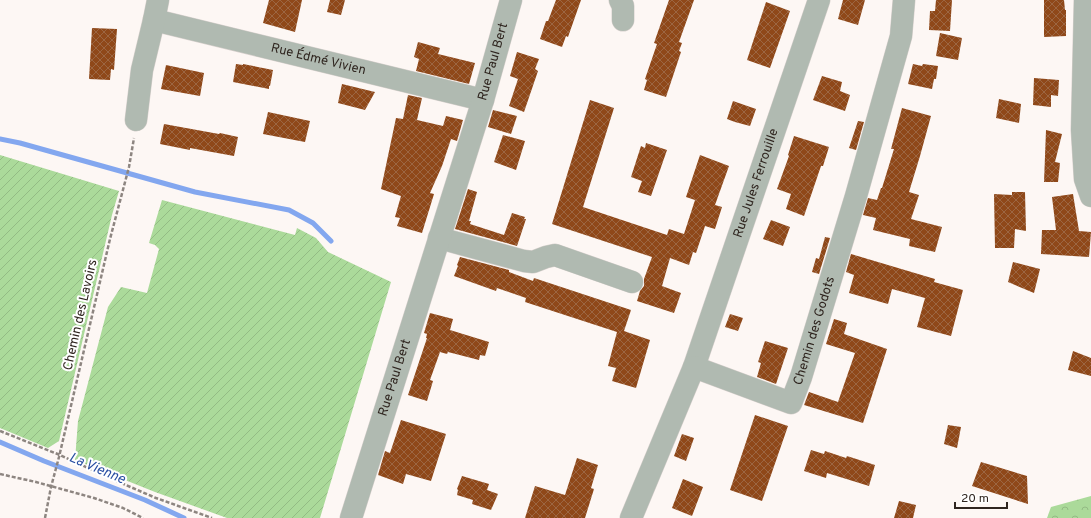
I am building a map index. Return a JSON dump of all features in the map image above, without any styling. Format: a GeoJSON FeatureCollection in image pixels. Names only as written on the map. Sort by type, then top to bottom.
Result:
{"type":"FeatureCollection","features":[{"type":"Feature","properties":{"kind":"street","name":"Rue Paul Bert"},"geometry":{"type":"LineString","coordinates":[[351,518],[483,100],[511,0]]}},
{"type":"Feature","properties":{"kind":"street","name":"Rue Jules Ferrouille"},"geometry":{"type":"LineString","coordinates":[[694,367],[819,0]]}},
{"type":"Feature","properties":{"kind":"street","name":"Chemin des Godots"},"geometry":{"type":"LineString","coordinates":[[694,367],[791,403],[802,377],[901,36],[904,0]]}},
{"type":"Feature","properties":{"kind":"street"},"geometry":{"type":"LineString","coordinates":[[1085,0],[1088,25],[1082,130],[1085,179],[1091,196]]}},
{"type":"Feature","properties":{"kind":"street","name":"Rue Édmé Vivien"},"geometry":{"type":"LineString","coordinates":[[156,10],[483,100]]}},
{"type":"Feature","properties":{"kind":"street"},"geometry":{"type":"LineString","coordinates":[[136,120],[142,70],[156,10]]}},
{"type":"Feature","properties":{"kind":"street"},"geometry":{"type":"LineString","coordinates":[[440,238],[524,261],[533,262],[546,257],[555,256],[632,282]]}},
{"type":"Feature","properties":{"kind":"street"},"geometry":{"type":"LineString","coordinates":[[631,518],[694,367]]}},
{"type":"Feature","properties":{"kind":"path","name":"Chemin des Lavoirs"},"geometry":{"type":"LineString","coordinates":[[45,518],[110,239],[129,167],[136,120]]}},
{"type":"Feature","properties":{"kind":"path"},"geometry":{"type":"LineString","coordinates":[[0,431],[149,495],[212,518]]}},
{"type":"Feature","properties":{"kind":"path"},"geometry":{"type":"LineString","coordinates":[[0,474],[81,494],[123,508],[143,518]]}},
{"type":"Feature","properties":{"kind":"green space"},"geometry":{"type":"Polygon","coordinates":[[[0,155],[119,191],[112,215],[59,441],[48,448],[0,428],[0,155]]]}},
{"type":"Feature","properties":{"kind":"green space"},"geometry":{"type":"Polygon","coordinates":[[[162,200],[295,235],[297,228],[316,238],[328,252],[391,282],[320,518],[227,518],[155,492],[75,460],[78,421],[108,307],[121,287],[147,293],[159,249],[155,245],[149,243],[162,200]]]}},
{"type":"Feature","properties":{"kind":"green space"},"geometry":{"type":"Polygon","coordinates":[[[1091,496],[1091,518],[1047,518],[1051,507],[1091,496]]]}},
{"type":"Feature","properties":{"kind":"building"},"geometry":{"type":"Polygon","coordinates":[[[269,0],[302,0],[295,32],[263,23],[269,0]]]}},
{"type":"Feature","properties":{"kind":"building"},"geometry":{"type":"Polygon","coordinates":[[[330,0],[345,0],[341,15],[327,12],[330,0]]]}},
{"type":"Feature","properties":{"kind":"building"},"geometry":{"type":"Polygon","coordinates":[[[556,0],[581,0],[568,37],[566,36],[562,47],[540,39],[546,21],[548,21],[556,0]]]}},
{"type":"Feature","properties":{"kind":"building"},"geometry":{"type":"Polygon","coordinates":[[[669,0],[694,0],[679,42],[682,43],[679,51],[681,52],[666,97],[644,90],[647,80],[645,79],[657,44],[654,43],[669,0]]]}},
{"type":"Feature","properties":{"kind":"building"},"geometry":{"type":"Polygon","coordinates":[[[843,0],[865,0],[858,25],[838,19],[843,0]]]}},
{"type":"Feature","properties":{"kind":"building"},"geometry":{"type":"Polygon","coordinates":[[[936,0],[952,0],[950,31],[929,30],[930,11],[935,11],[936,0]]]}},
{"type":"Feature","properties":{"kind":"building"},"geometry":{"type":"Polygon","coordinates":[[[1044,0],[1064,0],[1066,10],[1066,36],[1044,37],[1044,0]]]}},
{"type":"Feature","properties":{"kind":"building"},"geometry":{"type":"Polygon","coordinates":[[[766,2],[790,11],[770,68],[747,60],[766,2]]]}},
{"type":"Feature","properties":{"kind":"building"},"geometry":{"type":"Polygon","coordinates":[[[92,28],[117,29],[114,70],[111,69],[110,80],[89,79],[92,28]]]}},
{"type":"Feature","properties":{"kind":"building"},"geometry":{"type":"Polygon","coordinates":[[[940,33],[962,38],[958,60],[936,56],[940,33]]]}},
{"type":"Feature","properties":{"kind":"building"},"geometry":{"type":"Polygon","coordinates":[[[418,42],[440,48],[438,54],[475,63],[469,84],[416,71],[419,59],[414,57],[418,42]]]}},
{"type":"Feature","properties":{"kind":"building"},"geometry":{"type":"Polygon","coordinates":[[[517,52],[539,59],[535,69],[538,71],[524,112],[509,106],[518,79],[510,76],[517,52]]]}},
{"type":"Feature","properties":{"kind":"building"},"geometry":{"type":"Polygon","coordinates":[[[236,64],[273,70],[269,89],[233,82],[236,64]]]}},
{"type":"Feature","properties":{"kind":"building"},"geometry":{"type":"Polygon","coordinates":[[[913,64],[922,66],[923,64],[938,66],[936,79],[934,79],[932,89],[908,84],[913,64]]]}},
{"type":"Feature","properties":{"kind":"building"},"geometry":{"type":"Polygon","coordinates":[[[166,65],[204,73],[200,96],[161,89],[166,65]]]}},
{"type":"Feature","properties":{"kind":"building"},"geometry":{"type":"Polygon","coordinates":[[[822,76],[842,82],[840,91],[850,95],[845,111],[813,100],[822,76]]]}},
{"type":"Feature","properties":{"kind":"building"},"geometry":{"type":"Polygon","coordinates":[[[1034,78],[1059,80],[1058,96],[1051,95],[1051,107],[1033,105],[1034,78]]]}},
{"type":"Feature","properties":{"kind":"building"},"geometry":{"type":"Polygon","coordinates":[[[342,84],[375,92],[365,110],[338,103],[342,84]]]}},
{"type":"Feature","properties":{"kind":"building"},"geometry":{"type":"Polygon","coordinates":[[[408,95],[422,98],[417,120],[443,126],[446,116],[463,120],[457,141],[451,139],[442,166],[430,193],[434,194],[422,233],[397,226],[400,218],[395,217],[401,196],[381,189],[396,118],[403,119],[408,95]]]}},
{"type":"Feature","properties":{"kind":"building"},"geometry":{"type":"Polygon","coordinates":[[[999,99],[1021,104],[1019,123],[996,118],[999,99]]]}},
{"type":"Feature","properties":{"kind":"building"},"geometry":{"type":"Polygon","coordinates":[[[590,100],[614,108],[583,207],[667,235],[669,229],[684,234],[695,200],[686,197],[700,155],[729,166],[715,205],[722,207],[715,229],[705,226],[696,253],[693,252],[689,265],[670,258],[662,286],[681,293],[674,313],[637,301],[640,291],[644,286],[644,279],[652,257],[552,224],[590,100]]]}},
{"type":"Feature","properties":{"kind":"building"},"geometry":{"type":"Polygon","coordinates":[[[733,101],[756,109],[750,126],[727,119],[733,101]]]}},
{"type":"Feature","properties":{"kind":"building"},"geometry":{"type":"Polygon","coordinates":[[[902,108],[931,116],[909,192],[919,195],[911,219],[942,227],[935,252],[909,246],[910,239],[873,230],[876,218],[863,215],[868,198],[877,200],[882,188],[894,149],[891,149],[902,108]]]}},
{"type":"Feature","properties":{"kind":"building"},"geometry":{"type":"Polygon","coordinates":[[[493,110],[517,116],[511,134],[488,127],[493,110]]]}},
{"type":"Feature","properties":{"kind":"building"},"geometry":{"type":"Polygon","coordinates":[[[268,112],[310,121],[305,142],[263,134],[268,112]]]}},
{"type":"Feature","properties":{"kind":"building"},"geometry":{"type":"Polygon","coordinates":[[[858,121],[864,122],[856,150],[849,148],[858,121]]]}},
{"type":"Feature","properties":{"kind":"building"},"geometry":{"type":"Polygon","coordinates":[[[164,124],[238,137],[234,156],[160,144],[164,124]]]}},
{"type":"Feature","properties":{"kind":"building"},"geometry":{"type":"Polygon","coordinates":[[[1046,130],[1062,134],[1055,162],[1060,163],[1058,182],[1044,182],[1046,130]]]}},
{"type":"Feature","properties":{"kind":"building"},"geometry":{"type":"Polygon","coordinates":[[[503,135],[525,141],[516,170],[494,162],[503,135]]]}},
{"type":"Feature","properties":{"kind":"building"},"geometry":{"type":"Polygon","coordinates":[[[794,136],[829,147],[804,216],[786,209],[791,194],[777,189],[789,156],[788,155],[794,136]]]}},
{"type":"Feature","properties":{"kind":"building"},"geometry":{"type":"Polygon","coordinates":[[[646,143],[667,150],[651,196],[638,192],[642,181],[631,177],[641,146],[645,148],[646,143]]]}},
{"type":"Feature","properties":{"kind":"building"},"geometry":{"type":"Polygon","coordinates":[[[468,189],[477,192],[469,221],[471,221],[470,224],[504,235],[512,213],[525,217],[524,219],[526,219],[517,246],[455,229],[468,189]]]}},
{"type":"Feature","properties":{"kind":"building"},"geometry":{"type":"Polygon","coordinates":[[[1012,192],[1025,192],[1026,231],[1015,229],[1014,248],[995,248],[994,194],[1012,195],[1012,192]]]}},
{"type":"Feature","properties":{"kind":"building"},"geometry":{"type":"Polygon","coordinates":[[[1073,194],[1079,231],[1091,232],[1089,257],[1041,254],[1042,230],[1056,230],[1052,197],[1073,194]]]}},
{"type":"Feature","properties":{"kind":"building"},"geometry":{"type":"Polygon","coordinates":[[[771,220],[790,227],[783,246],[763,239],[771,220]]]}},
{"type":"Feature","properties":{"kind":"building"},"geometry":{"type":"Polygon","coordinates":[[[825,237],[830,238],[819,274],[812,272],[816,258],[819,259],[825,237]]]}},
{"type":"Feature","properties":{"kind":"building"},"geometry":{"type":"Polygon","coordinates":[[[851,254],[935,279],[934,282],[963,290],[951,336],[917,327],[925,298],[892,289],[888,304],[849,293],[854,275],[846,272],[851,254]]]}},
{"type":"Feature","properties":{"kind":"building"},"geometry":{"type":"Polygon","coordinates":[[[460,257],[509,270],[509,272],[533,281],[534,278],[631,310],[624,331],[650,340],[636,388],[612,381],[616,368],[608,366],[617,332],[525,302],[526,298],[497,288],[496,291],[454,276],[460,257]]]}},
{"type":"Feature","properties":{"kind":"building"},"geometry":{"type":"Polygon","coordinates":[[[1013,262],[1040,269],[1034,293],[1008,282],[1013,262]]]}},
{"type":"Feature","properties":{"kind":"building"},"geometry":{"type":"Polygon","coordinates":[[[430,313],[453,319],[450,330],[489,342],[485,356],[480,355],[479,360],[448,352],[447,354],[440,352],[430,380],[433,381],[427,401],[408,395],[427,338],[427,334],[424,333],[430,313]]]}},
{"type":"Feature","properties":{"kind":"building"},"geometry":{"type":"Polygon","coordinates":[[[730,314],[743,318],[738,331],[725,327],[730,314]]]}},
{"type":"Feature","properties":{"kind":"building"},"geometry":{"type":"Polygon","coordinates":[[[834,319],[847,323],[844,334],[887,349],[863,423],[804,405],[809,392],[838,402],[855,353],[826,344],[834,319]]]}},
{"type":"Feature","properties":{"kind":"building"},"geometry":{"type":"Polygon","coordinates":[[[765,341],[788,348],[776,384],[757,377],[761,363],[758,362],[765,341]]]}},
{"type":"Feature","properties":{"kind":"building"},"geometry":{"type":"Polygon","coordinates":[[[1073,351],[1091,358],[1091,376],[1068,370],[1073,351]]]}},
{"type":"Feature","properties":{"kind":"building"},"geometry":{"type":"Polygon","coordinates":[[[755,415],[788,426],[762,501],[730,490],[755,415]]]}},
{"type":"Feature","properties":{"kind":"building"},"geometry":{"type":"Polygon","coordinates":[[[401,420],[446,434],[431,481],[406,474],[403,484],[378,475],[385,451],[390,453],[401,420]]]}},
{"type":"Feature","properties":{"kind":"building"},"geometry":{"type":"Polygon","coordinates":[[[948,425],[961,427],[957,448],[944,444],[948,425]]]}},
{"type":"Feature","properties":{"kind":"building"},"geometry":{"type":"Polygon","coordinates":[[[682,434],[694,438],[686,461],[674,456],[682,434]]]}},
{"type":"Feature","properties":{"kind":"building"},"geometry":{"type":"Polygon","coordinates":[[[811,450],[824,454],[825,451],[846,458],[847,456],[875,465],[869,486],[827,473],[826,478],[804,471],[811,450]]]}},
{"type":"Feature","properties":{"kind":"building"},"geometry":{"type":"Polygon","coordinates":[[[577,458],[598,465],[591,488],[594,489],[585,518],[525,518],[535,486],[565,495],[577,458]]]}},
{"type":"Feature","properties":{"kind":"building"},"geometry":{"type":"Polygon","coordinates":[[[981,462],[1027,476],[1028,504],[972,486],[981,462]]]}},
{"type":"Feature","properties":{"kind":"building"},"geometry":{"type":"Polygon","coordinates":[[[462,476],[489,484],[487,490],[498,494],[491,510],[472,504],[473,500],[457,495],[457,489],[462,476]]]}},
{"type":"Feature","properties":{"kind":"building"},"geometry":{"type":"Polygon","coordinates":[[[683,479],[703,487],[692,516],[672,508],[683,479]]]}},
{"type":"Feature","properties":{"kind":"building"},"geometry":{"type":"Polygon","coordinates":[[[899,501],[916,505],[913,518],[894,518],[899,501]]]}},
{"type":"Feature","properties":{"kind":"waterway"},"geometry":{"type":"LineString","coordinates":[[0,139],[20,143],[195,192],[289,210],[313,223],[331,241]]}},
{"type":"Feature","properties":{"kind":"waterway","name":"La Vienne"},"geometry":{"type":"LineString","coordinates":[[0,442],[44,461],[145,500],[184,518]]}}]}
